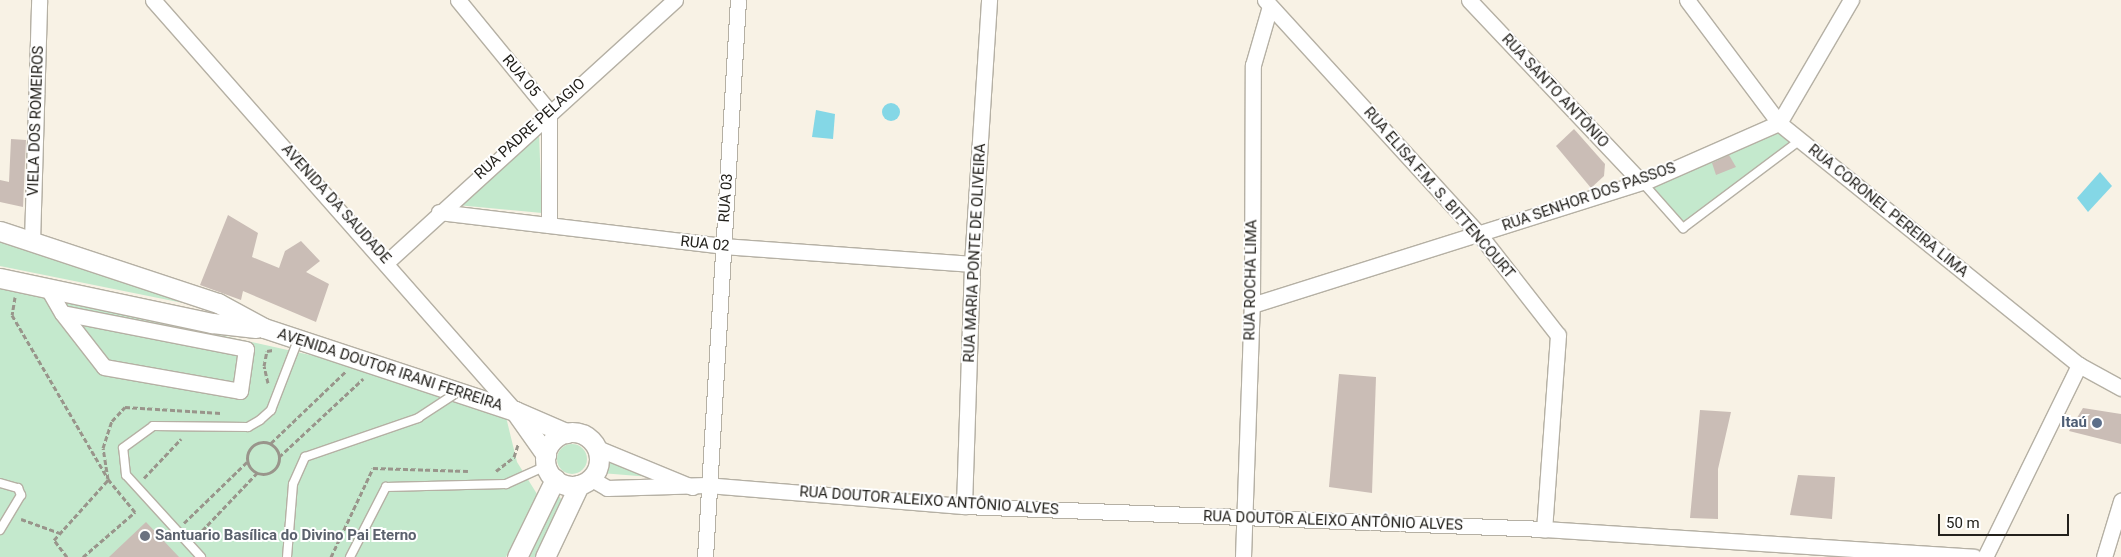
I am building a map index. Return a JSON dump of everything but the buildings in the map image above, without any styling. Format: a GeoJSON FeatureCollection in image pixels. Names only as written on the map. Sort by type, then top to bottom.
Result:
{"type":"FeatureCollection","features":[{"type":"Feature","properties":{"kind":"street","name":"VIELA DOS ROMEIROS"},"geometry":{"type":"LineString","coordinates":[[32,242],[39,0]]}},
{"type":"Feature","properties":{"kind":"street","name":"AVENIDA DA SAUDADE"},"geometry":{"type":"LineString","coordinates":[[153,0],[388,261],[515,411]]}},
{"type":"Feature","properties":{"kind":"street","name":"RUA 05"},"geometry":{"type":"LineString","coordinates":[[458,0],[549,111],[550,225]]}},
{"type":"Feature","properties":{"kind":"street","name":"RUA PADRE PELAGIO"},"geometry":{"type":"LineString","coordinates":[[388,261],[549,111],[675,0]]}},
{"type":"Feature","properties":{"kind":"street","name":"RUA 03"},"geometry":{"type":"LineString","coordinates":[[704,557],[700,486],[723,246],[738,0]]}},
{"type":"Feature","properties":{"kind":"street","name":"RUA MARIA PONTE DE OLIVEIRA"},"geometry":{"type":"LineString","coordinates":[[964,506],[972,264],[989,0]]}},
{"type":"Feature","properties":{"kind":"street","name":"RUA SANTO ANTÔNIO"},"geometry":{"type":"LineString","coordinates":[[1469,0],[1642,182]]}},
{"type":"Feature","properties":{"kind":"street","name":"RUA CORONEL PEREIRA LIMA"},"geometry":{"type":"LineString","coordinates":[[1687,0],[1779,123],[2079,364],[2121,388]]}},
{"type":"Feature","properties":{"kind":"street"},"geometry":{"type":"LineString","coordinates":[[1779,123],[1851,0]]}},
{"type":"Feature","properties":{"kind":"street","name":"RUA ELISA F.M. S. BITTENCOURT"},"geometry":{"type":"LineString","coordinates":[[1268,3],[1479,234],[1558,334],[1544,529]]}},
{"type":"Feature","properties":{"kind":"street","name":"RUA ROCHA LIMA"},"geometry":{"type":"LineString","coordinates":[[1243,557],[1252,305],[1253,65],[1268,3]]}},
{"type":"Feature","properties":{"kind":"street","name":"RUA SENHOR DOS PASSOS"},"geometry":{"type":"LineString","coordinates":[[1252,305],[1642,182],[1779,123]]}},
{"type":"Feature","properties":{"kind":"street","name":"RUA 02"},"geometry":{"type":"LineString","coordinates":[[439,212],[723,246],[972,264]]}},
{"type":"Feature","properties":{"kind":"street","name":"AVENIDA DOUTOR IRANI FERREIRA"},"geometry":{"type":"LineString","coordinates":[[0,231],[218,303],[264,328],[515,411],[566,433]]}},
{"type":"Feature","properties":{"kind":"street","name":"AVENIDA DOUTOR IRANI FERREIRA"},"geometry":{"type":"LineString","coordinates":[[0,278],[212,323],[264,328]]}},
{"type":"Feature","properties":{"kind":"street"},"geometry":{"type":"LineString","coordinates":[[47,287],[62,313],[104,367],[240,390],[246,349],[62,313]]}},
{"type":"Feature","properties":{"kind":"street"},"geometry":{"type":"LineString","coordinates":[[1985,557],[2079,364]]}},
{"type":"Feature","properties":{"kind":"street","name":"AVENIDA DOUTOR IRANI FERREIRA"},"geometry":{"type":"LineString","coordinates":[[515,411],[549,466]]}},
{"type":"Feature","properties":{"kind":"street"},"geometry":{"type":"LineString","coordinates":[[518,557],[549,466],[552,441],[566,433],[587,436],[597,448],[599,461],[585,481],[545,557]]}},
{"type":"Feature","properties":{"kind":"street","name":"RUA DOUTOR ALEIXO ANTÔNIO ALVES"},"geometry":{"type":"LineString","coordinates":[[597,448],[700,486]]}},
{"type":"Feature","properties":{"kind":"street"},"geometry":{"type":"LineString","coordinates":[[549,466],[585,481]]}},
{"type":"Feature","properties":{"kind":"street","name":"RUA DOUTOR ALEIXO ANTÔNIO ALVES"},"geometry":{"type":"LineString","coordinates":[[585,481],[607,488],[700,486],[964,506],[1544,529],[1731,549],[1974,557]]}},
{"type":"Feature","properties":{"kind":"street"},"geometry":{"type":"LineString","coordinates":[[2104,557],[2121,501]]}},
{"type":"Feature","properties":{"kind":"lane"},"geometry":{"type":"LineString","coordinates":[[1642,182],[1683,228],[1800,140]]}},
{"type":"Feature","properties":{"kind":"lane"},"geometry":{"type":"LineString","coordinates":[[201,557],[126,475],[124,448],[153,426],[248,427],[260,420],[271,410],[298,340]]}},
{"type":"Feature","properties":{"kind":"lane"},"geometry":{"type":"LineString","coordinates":[[287,557],[293,484],[306,457],[418,418],[456,393]]}},
{"type":"Feature","properties":{"kind":"lane"},"geometry":{"type":"LineString","coordinates":[[350,557],[386,487],[506,484],[549,466]]}},
{"type":"Feature","properties":{"kind":"lane"},"geometry":{"type":"LineString","coordinates":[[0,483],[18,488],[21,495],[12,516],[0,530]]}},
{"type":"Feature","properties":{"kind":"path"},"geometry":{"type":"LineString","coordinates":[[16,295],[12,315],[108,479],[54,540],[67,557]]}},
{"type":"Feature","properties":{"kind":"path"},"geometry":{"type":"LineString","coordinates":[[176,530],[247,462],[255,443],[271,443],[347,369],[351,358]]}},
{"type":"Feature","properties":{"kind":"path"},"geometry":{"type":"LineString","coordinates":[[189,544],[257,473],[272,471],[279,457],[367,376]]}},
{"type":"Feature","properties":{"kind":"path"},"geometry":{"type":"LineString","coordinates":[[211,417],[218,412]]}},
{"type":"Feature","properties":{"kind":"path"},"geometry":{"type":"LineString","coordinates":[[486,471],[506,467],[514,457],[518,444],[514,436]]}},
{"type":"Feature","properties":{"kind":"path"},"geometry":{"type":"LineString","coordinates":[[141,482],[184,437]]}},
{"type":"Feature","properties":{"kind":"path"},"geometry":{"type":"LineString","coordinates":[[271,443],[279,457]]}},
{"type":"Feature","properties":{"kind":"path"},"geometry":{"type":"LineString","coordinates":[[247,462],[257,473]]}},
{"type":"Feature","properties":{"kind":"path"},"geometry":{"type":"LineString","coordinates":[[331,557],[373,468],[477,471]]}},
{"type":"Feature","properties":{"kind":"path"},"geometry":{"type":"LineString","coordinates":[[12,516],[60,533]]}},
{"type":"Feature","properties":{"kind":"path"},"geometry":{"type":"LineString","coordinates":[[83,557],[104,538]]}},
{"type":"Feature","properties":{"kind":"green space"},"geometry":{"type":"Polygon","coordinates":[[[1780,126],[1797,140],[1683,224],[1646,183],[1780,126]]]}},
{"type":"Feature","properties":{"kind":"green space"},"geometry":{"type":"Polygon","coordinates":[[[539,133],[542,213],[457,205],[539,133]]]}},
{"type":"Feature","properties":{"kind":"green space"},"geometry":{"type":"Polygon","coordinates":[[[0,240],[198,306],[0,266],[0,240]]]}},
{"type":"Feature","properties":{"kind":"green space"},"geometry":{"type":"Polygon","coordinates":[[[0,286],[328,359],[506,417],[517,462],[537,494],[506,557],[0,557],[0,286]]]}},
{"type":"Feature","properties":{"kind":"green space"},"geometry":{"type":"Polygon","coordinates":[[[572,444],[578,445],[586,453],[586,465],[578,473],[572,474],[566,473],[558,465],[557,459],[558,453],[566,445],[572,444]]]}},
{"type":"Feature","properties":{"kind":"green space"},"geometry":{"type":"Polygon","coordinates":[[[606,457],[663,478],[601,473],[606,457]]]}},
{"type":"Feature","properties":{"kind":"green space"},"geometry":{"type":"Polygon","coordinates":[[[559,496],[563,502],[535,557],[525,557],[559,496]]]}},
{"type":"Feature","properties":{"kind":"water"},"geometry":{"type":"Polygon","coordinates":[[[891,103],[897,106],[900,112],[897,118],[891,121],[885,118],[882,112],[885,106],[891,103]]]}},
{"type":"Feature","properties":{"kind":"water"},"geometry":{"type":"Polygon","coordinates":[[[816,110],[835,114],[833,139],[812,137],[816,110]]]}},
{"type":"Feature","properties":{"kind":"water"},"geometry":{"type":"Polygon","coordinates":[[[2100,172],[2112,186],[2088,212],[2077,198],[2100,172]]]}},
{"type":"Feature","properties":{"kind":"place","name":"Itaú"},"geometry":{"type":"Point","coordinates":[2097,423]}},
{"type":"Feature","properties":{"kind":"place","name":"Santuario Basílica do Divino Pai Eterno"},"geometry":{"type":"Point","coordinates":[145,536]}}]}
